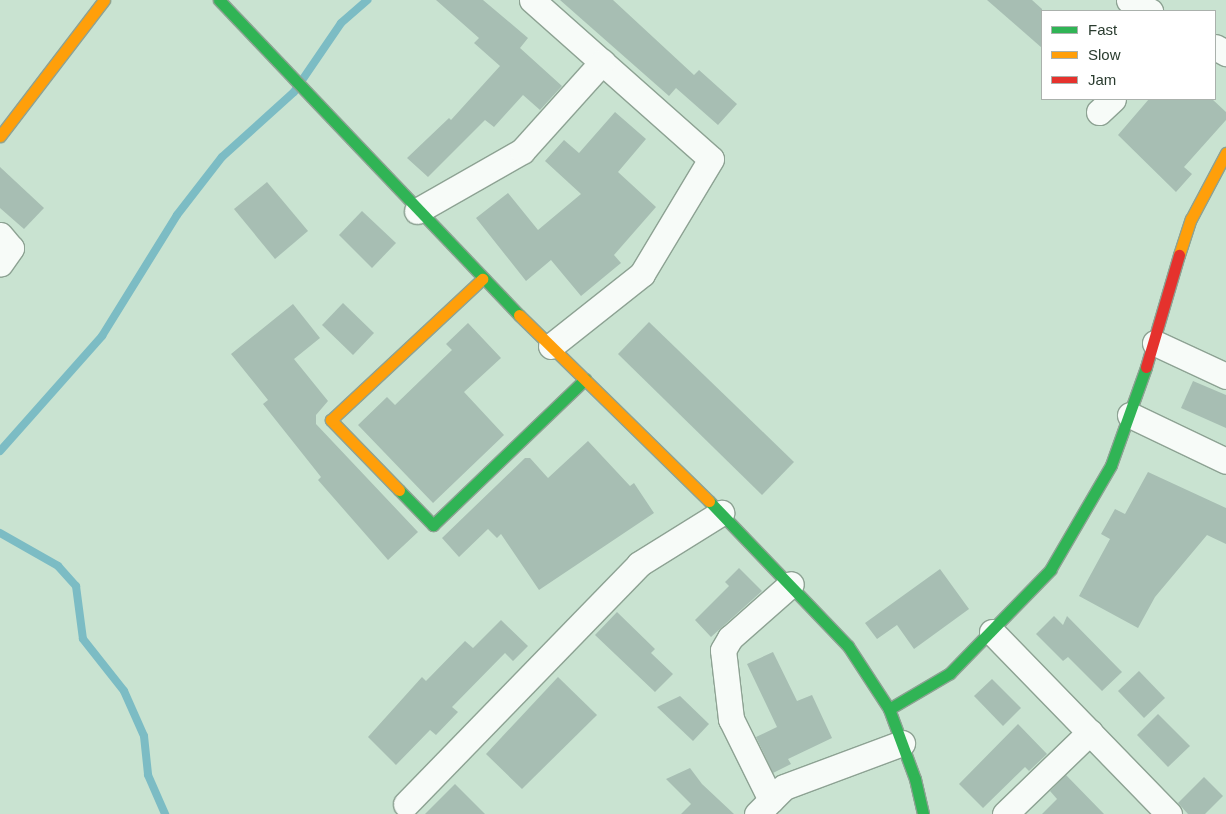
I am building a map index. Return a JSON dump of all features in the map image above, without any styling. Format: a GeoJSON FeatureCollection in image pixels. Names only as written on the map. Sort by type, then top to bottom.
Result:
{"type":"FeatureCollection","features":[{"type":"Feature","properties":{"kind":"street"},"geometry":{"type":"LineString","coordinates":[[0,136],[104,0]]}},
{"type":"Feature","properties":{"kind":"street"},"geometry":{"type":"LineString","coordinates":[[219,0],[482,279],[721,513],[791,584],[848,646],[889,709],[902,743],[923,814]]}},
{"type":"Feature","properties":{"kind":"street"},"geometry":{"type":"LineString","coordinates":[[532,0],[711,159],[642,274],[552,346]]}},
{"type":"Feature","properties":{"kind":"street"},"geometry":{"type":"LineString","coordinates":[[1129,0],[1148,10]]}},
{"type":"Feature","properties":{"kind":"street"},"geometry":{"type":"LineString","coordinates":[[417,211],[522,151],[602,62]]}},
{"type":"Feature","properties":{"kind":"street"},"geometry":{"type":"LineString","coordinates":[[889,709],[950,673],[992,632],[1050,570],[1111,465],[1156,343],[1165,299],[1191,219],[1226,152]]}},
{"type":"Feature","properties":{"kind":"street"},"geometry":{"type":"LineString","coordinates":[[0,234],[10,248],[0,264]]}},
{"type":"Feature","properties":{"kind":"street"},"geometry":{"type":"LineString","coordinates":[[482,279],[331,420],[433,525],[585,378]]}},
{"type":"Feature","properties":{"kind":"street"},"geometry":{"type":"LineString","coordinates":[[1156,343],[1226,376]]}},
{"type":"Feature","properties":{"kind":"street"},"geometry":{"type":"LineString","coordinates":[[1130,416],[1226,461]]}},
{"type":"Feature","properties":{"kind":"street"},"geometry":{"type":"LineString","coordinates":[[406,804],[639,564],[721,513]]}},
{"type":"Feature","properties":{"kind":"street"},"geometry":{"type":"LineString","coordinates":[[791,584],[730,638],[723,650],[731,719],[764,807],[784,787],[902,743]]}},
{"type":"Feature","properties":{"kind":"street"},"geometry":{"type":"LineString","coordinates":[[992,632],[1169,814]]}},
{"type":"Feature","properties":{"kind":"street"},"geometry":{"type":"LineString","coordinates":[[1005,814],[1090,732]]}},
{"type":"Feature","properties":{"kind":"building"},"geometry":{"type":"Polygon","coordinates":[[[436,0],[483,0],[528,38],[520,48],[562,86],[540,110],[523,95],[494,127],[485,120],[428,177],[407,158],[449,118],[451,120],[500,66],[474,43],[479,38],[436,0]]]}},
{"type":"Feature","properties":{"kind":"building"},"geometry":{"type":"Polygon","coordinates":[[[560,0],[613,0],[694,75],[699,70],[737,104],[718,125],[676,88],[669,96],[560,0]]]}},
{"type":"Feature","properties":{"kind":"building"},"geometry":{"type":"Polygon","coordinates":[[[987,0],[1032,0],[1042,9],[1041,47],[987,0]]]}},
{"type":"Feature","properties":{"kind":"building"},"geometry":{"type":"Polygon","coordinates":[[[1148,100],[1213,100],[1226,112],[1226,120],[1184,167],[1192,174],[1176,192],[1118,135],[1148,100]]]}},
{"type":"Feature","properties":{"kind":"building"},"geometry":{"type":"Polygon","coordinates":[[[615,112],[646,139],[618,172],[656,207],[614,255],[621,263],[581,296],[551,260],[526,281],[476,218],[508,193],[538,230],[581,194],[545,161],[564,140],[579,153],[615,112]]]}},
{"type":"Feature","properties":{"kind":"building"},"geometry":{"type":"Polygon","coordinates":[[[0,167],[44,208],[24,229],[0,208],[0,167]]]}},
{"type":"Feature","properties":{"kind":"building"},"geometry":{"type":"Polygon","coordinates":[[[267,182],[308,231],[275,259],[234,209],[267,182]]]}},
{"type":"Feature","properties":{"kind":"building"},"geometry":{"type":"Polygon","coordinates":[[[362,211],[396,243],[372,268],[339,235],[362,211]]]}},
{"type":"Feature","properties":{"kind":"building"},"geometry":{"type":"Polygon","coordinates":[[[343,303],[374,333],[353,355],[322,325],[343,303]]]}},
{"type":"Feature","properties":{"kind":"building"},"geometry":{"type":"Polygon","coordinates":[[[293,304],[320,338],[294,359],[328,401],[316,415],[316,424],[418,532],[388,560],[318,480],[321,477],[263,404],[268,400],[231,354],[293,304]]]}},
{"type":"Feature","properties":{"kind":"building"},"geometry":{"type":"Polygon","coordinates":[[[649,322],[794,462],[762,495],[618,354],[649,322]]]}},
{"type":"Feature","properties":{"kind":"building"},"geometry":{"type":"Polygon","coordinates":[[[468,323],[501,358],[464,392],[504,435],[433,503],[358,425],[387,397],[395,405],[452,350],[446,344],[468,323]]]}},
{"type":"Feature","properties":{"kind":"building"},"geometry":{"type":"Polygon","coordinates":[[[1193,381],[1226,395],[1226,428],[1181,408],[1193,381]]]}},
{"type":"Feature","properties":{"kind":"building"},"geometry":{"type":"Polygon","coordinates":[[[588,441],[630,486],[634,483],[654,513],[539,590],[501,534],[497,538],[488,529],[459,557],[442,538],[525,458],[530,458],[548,478],[588,441]]]}},
{"type":"Feature","properties":{"kind":"building"},"geometry":{"type":"Polygon","coordinates":[[[1148,472],[1226,508],[1226,544],[1207,535],[1155,597],[1138,628],[1079,596],[1110,539],[1101,534],[1115,509],[1125,514],[1148,472]]]}},
{"type":"Feature","properties":{"kind":"building"},"geometry":{"type":"Polygon","coordinates":[[[739,568],[762,591],[711,637],[695,620],[729,586],[725,582],[739,568]]]}},
{"type":"Feature","properties":{"kind":"building"},"geometry":{"type":"Polygon","coordinates":[[[940,569],[969,609],[914,649],[897,625],[877,639],[865,623],[940,569]]]}},
{"type":"Feature","properties":{"kind":"building"},"geometry":{"type":"Polygon","coordinates":[[[617,612],[655,649],[651,653],[673,674],[655,692],[595,635],[617,612]]]}},
{"type":"Feature","properties":{"kind":"building"},"geometry":{"type":"Polygon","coordinates":[[[1054,616],[1063,625],[1067,616],[1122,672],[1102,691],[1068,657],[1063,661],[1036,634],[1054,616]]]}},
{"type":"Feature","properties":{"kind":"building"},"geometry":{"type":"Polygon","coordinates":[[[501,620],[528,646],[513,661],[505,653],[452,707],[458,712],[436,735],[430,730],[396,765],[368,737],[422,677],[426,681],[465,641],[473,648],[501,620]]]}},
{"type":"Feature","properties":{"kind":"building"},"geometry":{"type":"Polygon","coordinates":[[[773,652],[797,701],[812,695],[832,738],[788,759],[791,764],[773,773],[756,737],[777,727],[747,664],[773,652]]]}},
{"type":"Feature","properties":{"kind":"building"},"geometry":{"type":"Polygon","coordinates":[[[1139,671],[1165,698],[1144,718],[1118,691],[1139,671]]]}},
{"type":"Feature","properties":{"kind":"building"},"geometry":{"type":"Polygon","coordinates":[[[558,677],[597,715],[522,789],[486,754],[558,677]]]}},
{"type":"Feature","properties":{"kind":"building"},"geometry":{"type":"Polygon","coordinates":[[[992,679],[1021,708],[1003,726],[974,696],[992,679]]]}},
{"type":"Feature","properties":{"kind":"building"},"geometry":{"type":"Polygon","coordinates":[[[680,696],[709,724],[693,741],[657,707],[680,696]]]}},
{"type":"Feature","properties":{"kind":"building"},"geometry":{"type":"Polygon","coordinates":[[[1158,714],[1190,746],[1168,767],[1137,735],[1158,714]]]}},
{"type":"Feature","properties":{"kind":"building"},"geometry":{"type":"Polygon","coordinates":[[[1018,724],[1047,754],[1029,771],[1025,767],[983,808],[959,784],[1018,724]]]}},
{"type":"Feature","properties":{"kind":"building"},"geometry":{"type":"Polygon","coordinates":[[[690,768],[702,784],[734,814],[681,814],[691,804],[666,779],[690,768]]]}},
{"type":"Feature","properties":{"kind":"building"},"geometry":{"type":"Polygon","coordinates":[[[1066,775],[1104,814],[1042,814],[1057,799],[1050,791],[1066,775]]]}},
{"type":"Feature","properties":{"kind":"building"},"geometry":{"type":"Polygon","coordinates":[[[1204,777],[1223,796],[1205,814],[1188,814],[1178,803],[1204,777]]]}},
{"type":"Feature","properties":{"kind":"building"},"geometry":{"type":"Polygon","coordinates":[[[455,784],[485,814],[425,814],[455,784]]]}},
{"type":"Feature","properties":{"kind":"waterway"},"geometry":{"type":"LineString","coordinates":[[0,451],[102,336],[177,215],[222,157],[294,92],[341,23],[367,0]]}},
{"type":"Feature","properties":{"kind":"waterway"},"geometry":{"type":"LineString","coordinates":[[0,533],[58,566],[76,586],[83,639],[124,691],[144,736],[148,775],[165,814]]}},
{"type":"Feature","properties":{"kind":"traffic: fast"},"geometry":{"type":"LineString","coordinates":[[219,0],[519,315]]}},
{"type":"Feature","properties":{"kind":"traffic: fast"},"geometry":{"type":"LineString","coordinates":[[889,709],[950,673],[1050,570],[1111,465],[1146,367]]}},
{"type":"Feature","properties":{"kind":"traffic: fast"},"geometry":{"type":"LineString","coordinates":[[399,490],[433,525],[585,379]]}},
{"type":"Feature","properties":{"kind":"traffic: fast"},"geometry":{"type":"LineString","coordinates":[[709,501],[848,646],[889,709],[915,779],[923,814]]}},
{"type":"Feature","properties":{"kind":"traffic: slow"},"geometry":{"type":"LineString","coordinates":[[0,136],[104,0]]}},
{"type":"Feature","properties":{"kind":"traffic: slow"},"geometry":{"type":"LineString","coordinates":[[1179,255],[1191,219],[1226,153]]}},
{"type":"Feature","properties":{"kind":"traffic: slow"},"geometry":{"type":"LineString","coordinates":[[399,490],[331,420],[482,279]]}},
{"type":"Feature","properties":{"kind":"traffic: slow"},"geometry":{"type":"LineString","coordinates":[[519,315],[709,501]]}},
{"type":"Feature","properties":{"kind":"traffic: jam"},"geometry":{"type":"LineString","coordinates":[[1146,367],[1179,255]]}}]}
